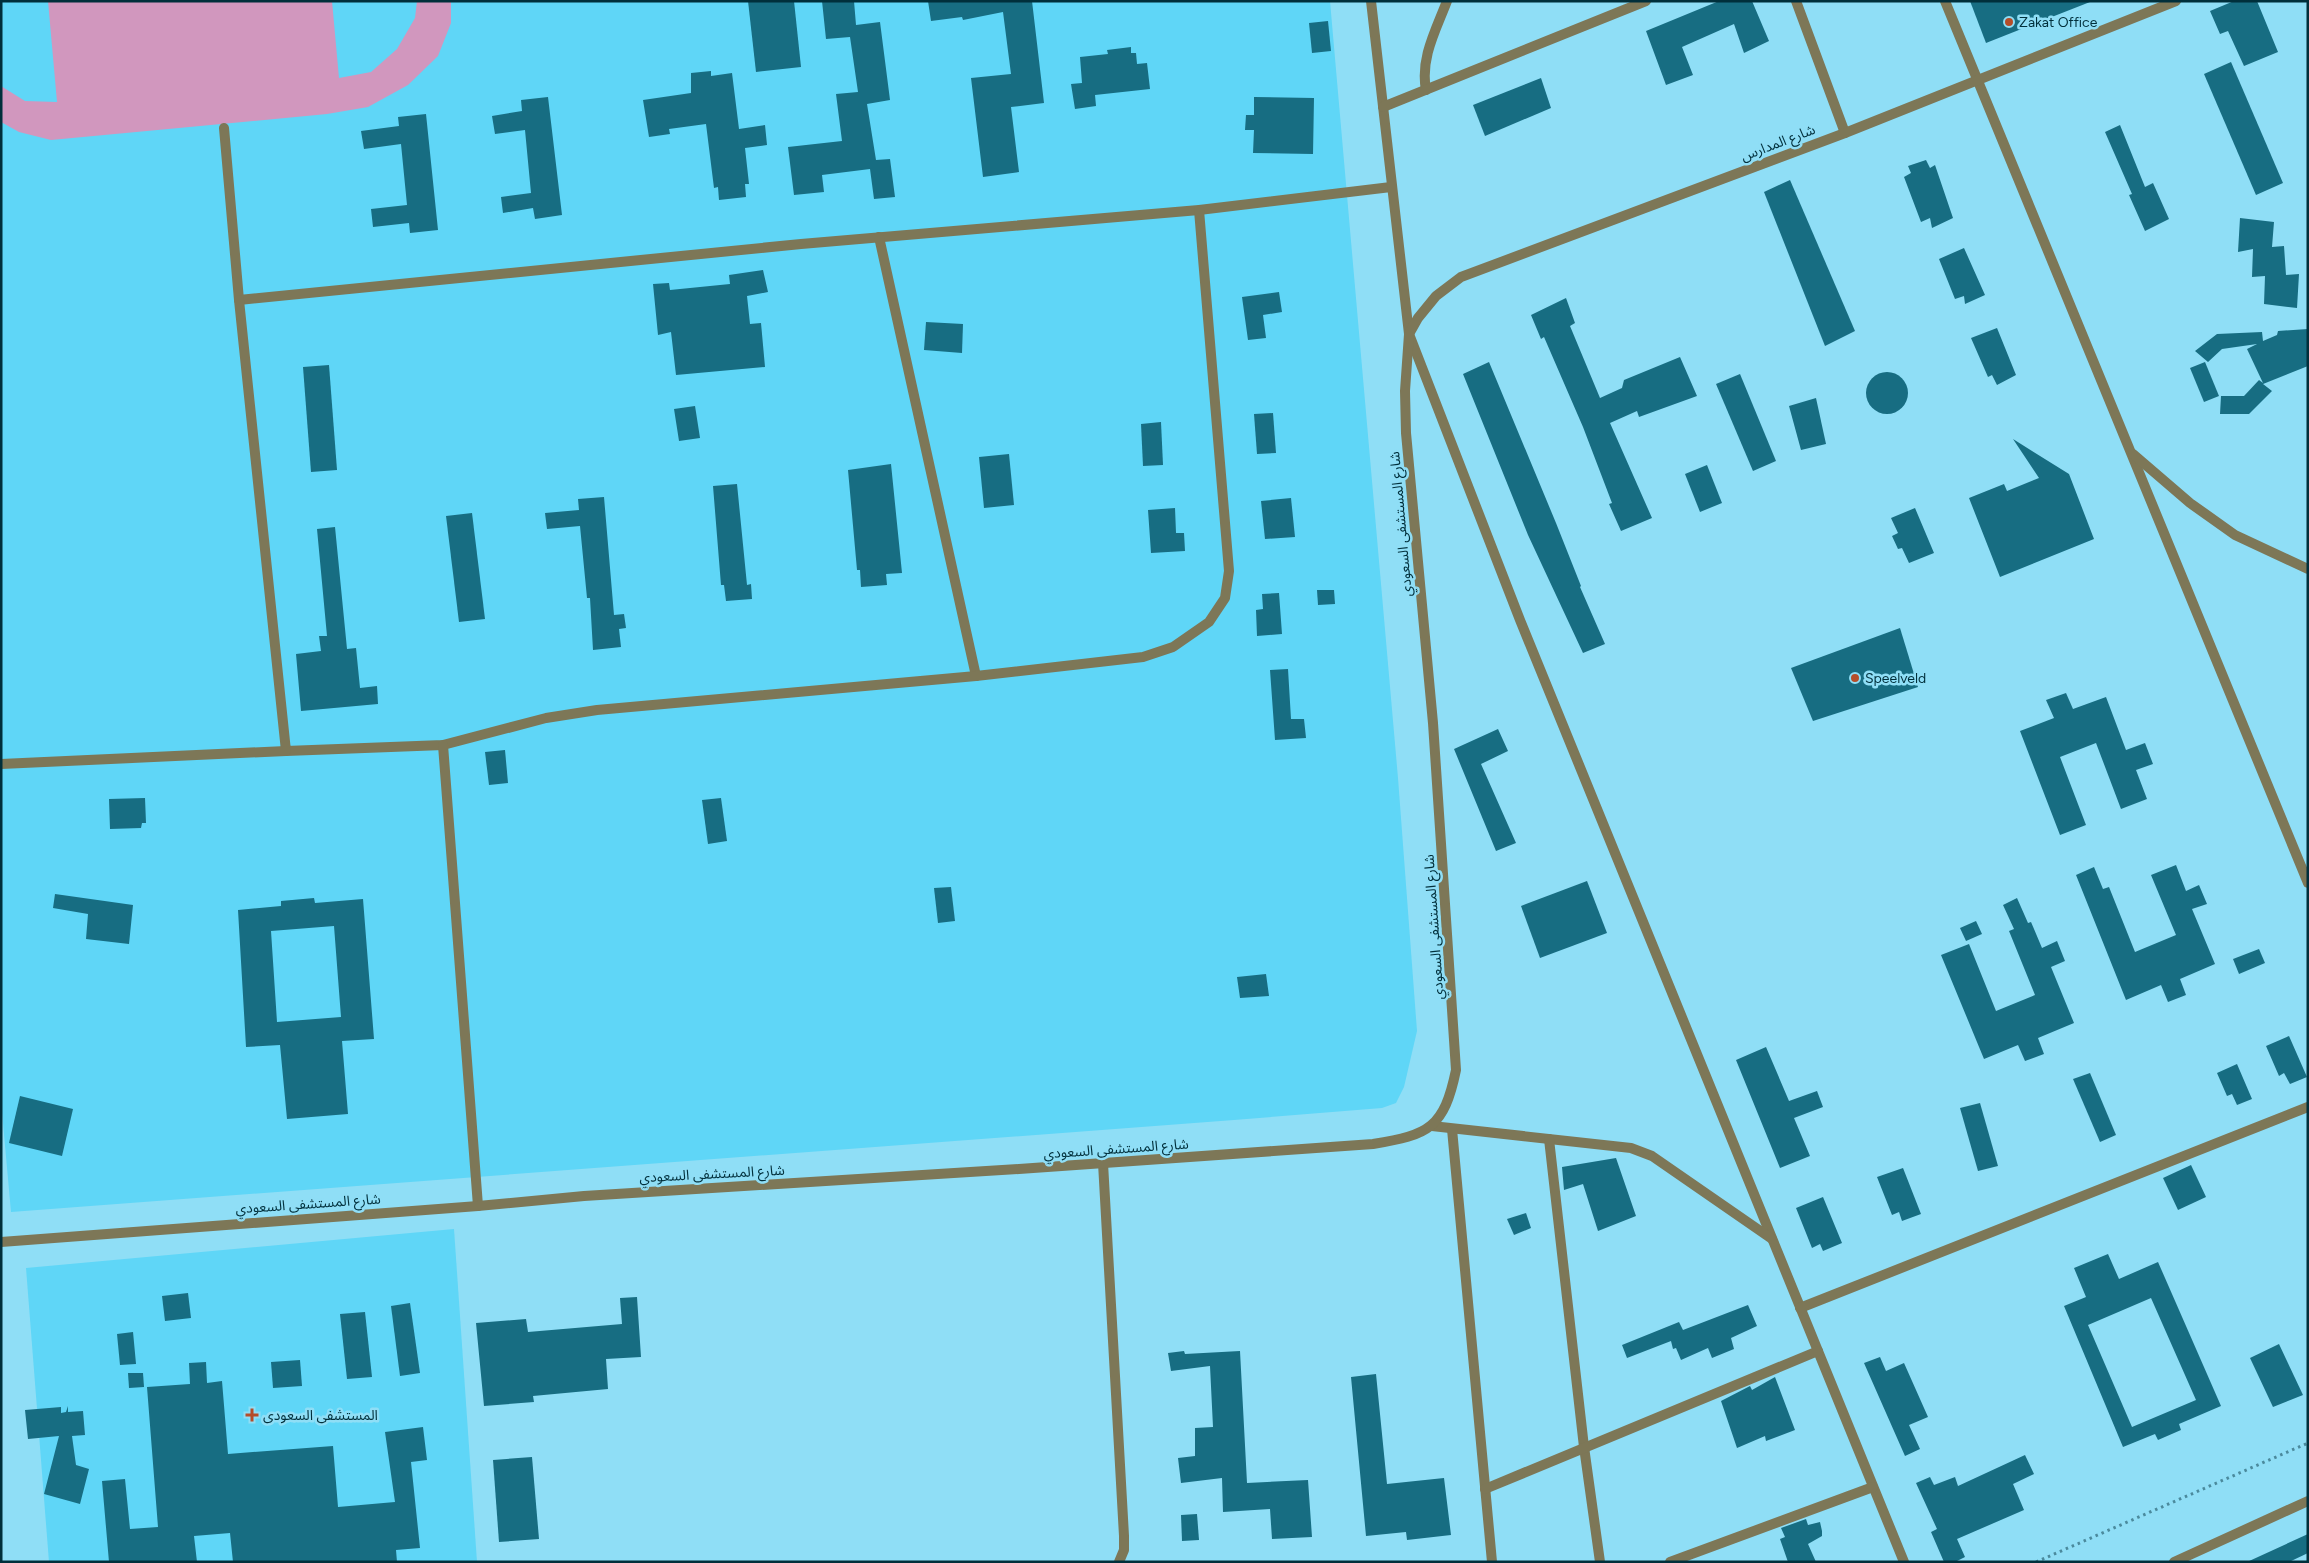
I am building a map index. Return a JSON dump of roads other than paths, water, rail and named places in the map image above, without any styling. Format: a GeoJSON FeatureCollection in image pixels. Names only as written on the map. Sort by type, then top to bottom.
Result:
{"type":"FeatureCollection","features":[{"type":"Feature","properties":{"kind":"street"},"geometry":{"type":"LineString","coordinates":[[1372,1],[1391,187],[1409,334],[1520,620],[1904,1562]]}},
{"type":"Feature","properties":{"kind":"street"},"geometry":{"type":"LineString","coordinates":[[1426,90],[1424,70],[1426,56],[1447,1]]}},
{"type":"Feature","properties":{"kind":"street"},"geometry":{"type":"LineString","coordinates":[[1383,107],[1646,1]]}},
{"type":"Feature","properties":{"kind":"street"},"geometry":{"type":"LineString","coordinates":[[1796,1],[1845,133]]}},
{"type":"Feature","properties":{"kind":"street"},"geometry":{"type":"LineString","coordinates":[[1945,1],[2308,882]]}},
{"type":"Feature","properties":{"kind":"street","name":"شارع المدارس"},"geometry":{"type":"LineString","coordinates":[[1409,334],[1418,318],[1436,296],[1461,277],[1845,133],[2176,1]]}},
{"type":"Feature","properties":{"kind":"street"},"geometry":{"type":"LineString","coordinates":[[224,128],[239,300],[286,751]]}},
{"type":"Feature","properties":{"kind":"street"},"geometry":{"type":"LineString","coordinates":[[239,300],[879,237],[1200,210],[1391,187]]}},
{"type":"Feature","properties":{"kind":"street"},"geometry":{"type":"LineString","coordinates":[[1,764],[443,745],[546,718],[597,710],[976,676],[1144,657],[1173,647],[1209,622],[1225,598],[1229,571],[1200,210]]}},
{"type":"Feature","properties":{"kind":"street"},"geometry":{"type":"LineString","coordinates":[[879,237],[976,676]]}},
{"type":"Feature","properties":{"kind":"street","name":"شارع المستشفى السعودي"},"geometry":{"type":"LineString","coordinates":[[1,1242],[478,1206],[584,1196],[1373,1144],[1398,1140],[1418,1134],[1432,1126],[1445,1110],[1452,1091],[1456,1070],[1433,723],[1406,433],[1405,372],[1409,334]]}},
{"type":"Feature","properties":{"kind":"street"},"geometry":{"type":"LineString","coordinates":[[2130,452],[2190,503],[2235,535],[2308,569]]}},
{"type":"Feature","properties":{"kind":"street"},"geometry":{"type":"LineString","coordinates":[[443,745],[478,1206]]}},
{"type":"Feature","properties":{"kind":"street"},"geometry":{"type":"LineString","coordinates":[[1800,1308],[2308,1107]]}},
{"type":"Feature","properties":{"kind":"street"},"geometry":{"type":"LineString","coordinates":[[1432,1126],[1631,1148],[1652,1156],[1772,1239]]}},
{"type":"Feature","properties":{"kind":"street"},"geometry":{"type":"LineString","coordinates":[[1452,1129],[1492,1562]]}},
{"type":"Feature","properties":{"kind":"street"},"geometry":{"type":"LineString","coordinates":[[1549,1139],[1584,1447],[1600,1562]]}},
{"type":"Feature","properties":{"kind":"street"},"geometry":{"type":"LineString","coordinates":[[1103,1163],[1124,1536],[1124,1550],[1119,1562]]}},
{"type":"Feature","properties":{"kind":"street"},"geometry":{"type":"LineString","coordinates":[[1485,1489],[1818,1352]]}},
{"type":"Feature","properties":{"kind":"street"},"geometry":{"type":"LineString","coordinates":[[1670,1562],[1874,1488]]}},
{"type":"Feature","properties":{"kind":"street"},"geometry":{"type":"LineString","coordinates":[[2174,1562],[2198,1557],[2308,1501]]}},
{"type":"Feature","properties":{"kind":"place","name":"Zakat Office"},"geometry":{"type":"Point","coordinates":[2009,22]}},
{"type":"Feature","properties":{"kind":"place","name":"Speelveld"},"geometry":{"type":"Point","coordinates":[1855,678]}},
{"type":"Feature","properties":{"kind":"place","name":"المستشفى السعودى"},"geometry":{"type":"Point","coordinates":[252,1415]}}]}
